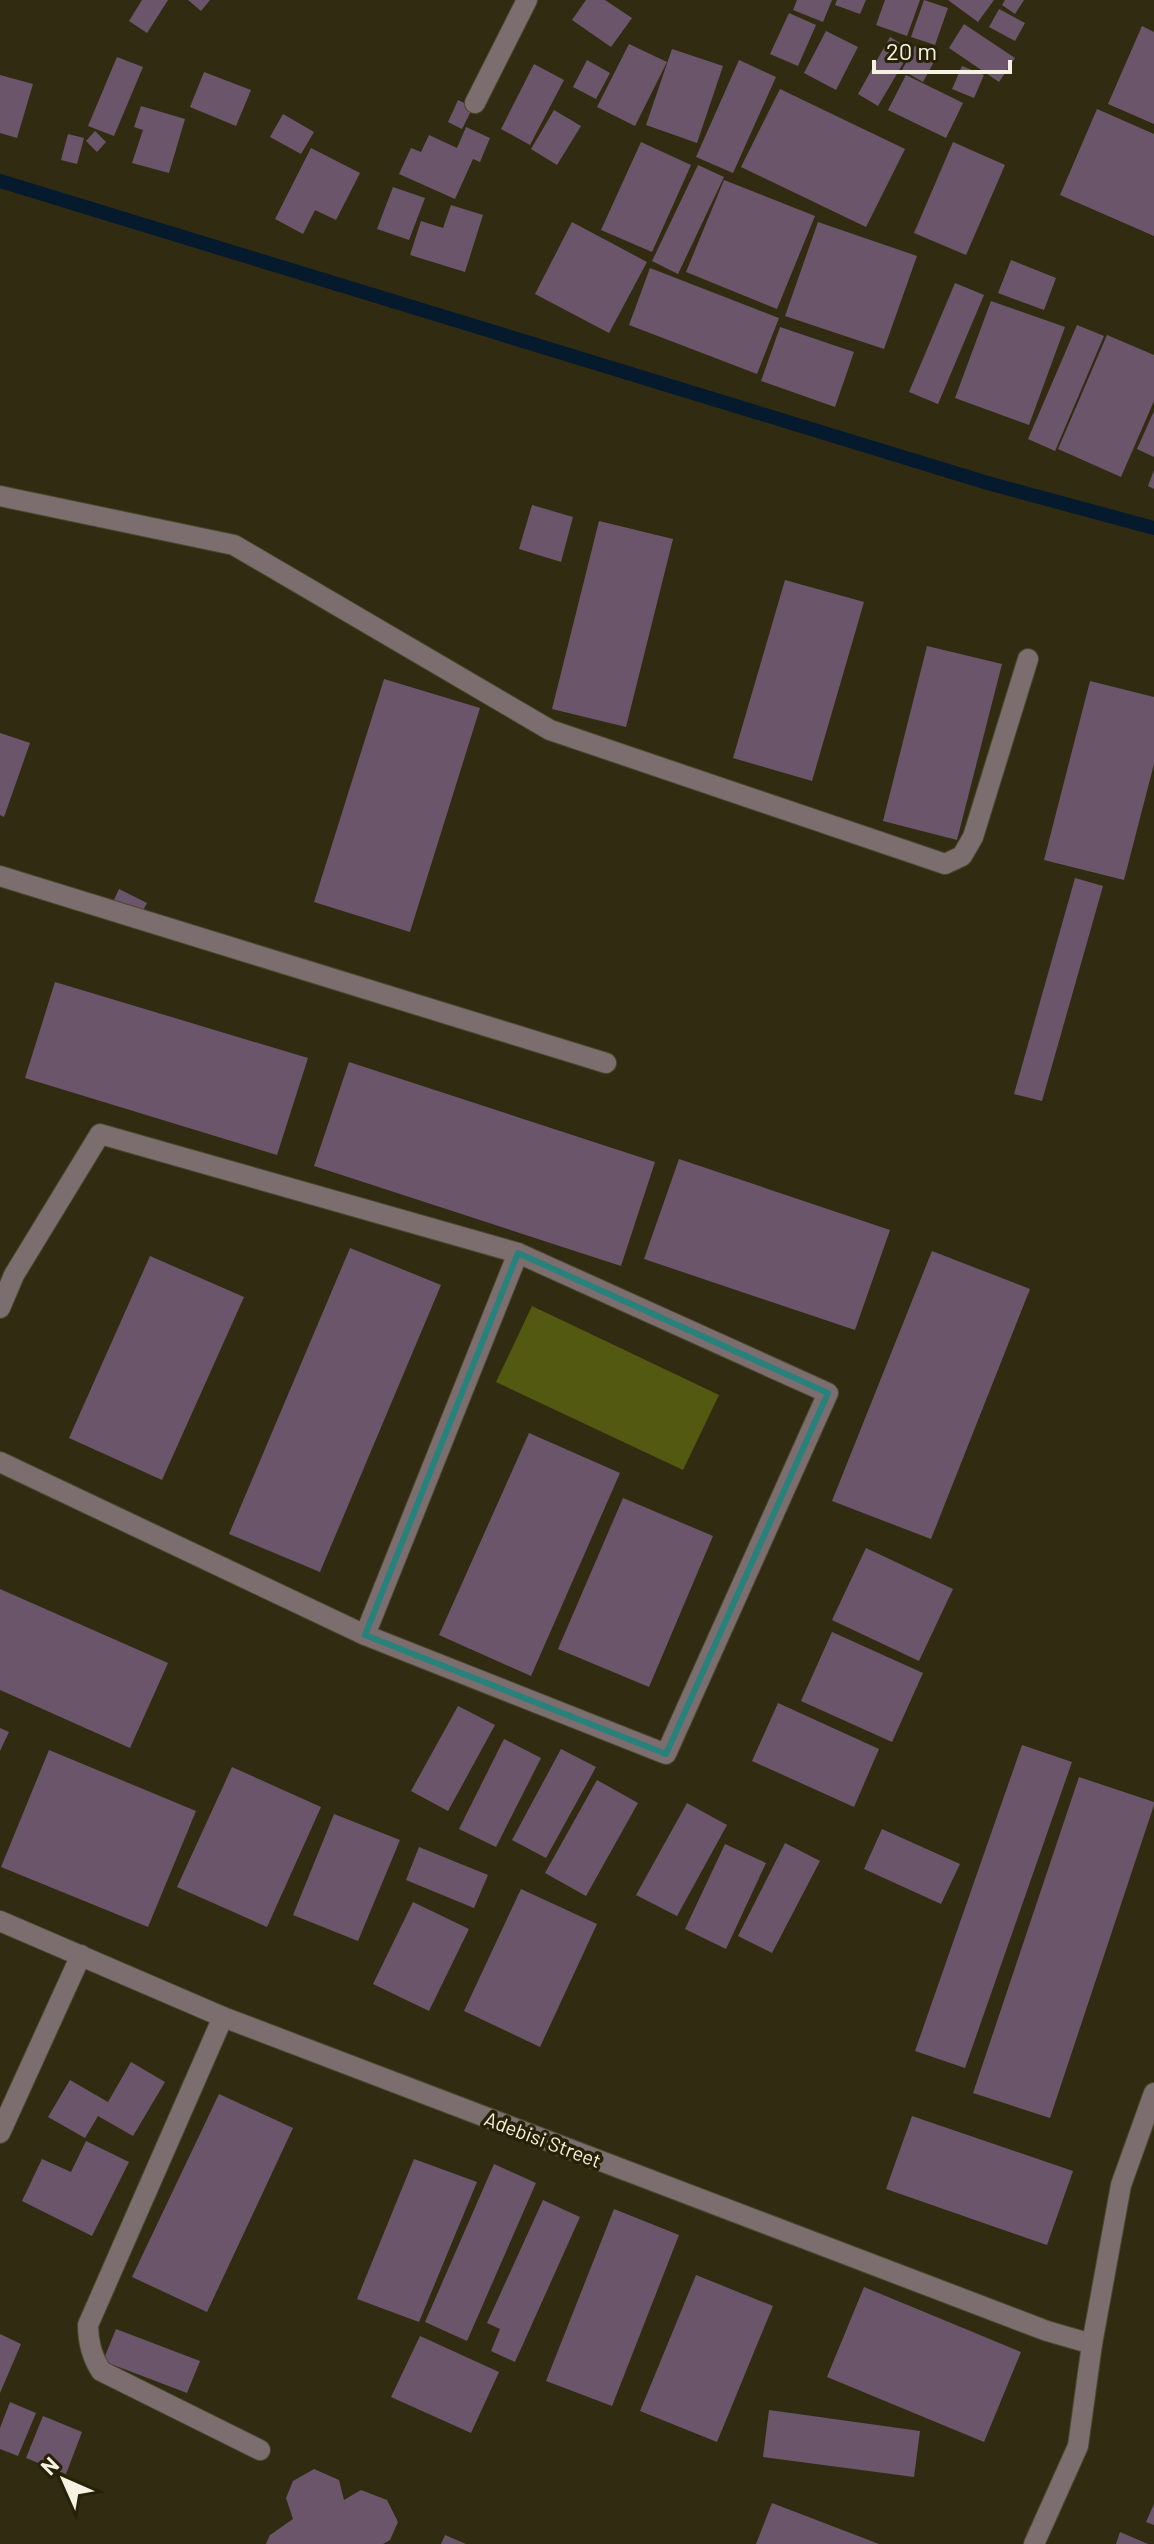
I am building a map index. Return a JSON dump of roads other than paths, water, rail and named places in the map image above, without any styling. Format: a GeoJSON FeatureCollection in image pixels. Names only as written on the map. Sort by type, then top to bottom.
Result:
{"type":"FeatureCollection","features":[{"type":"Feature","properties":{"kind":"street"},"geometry":{"type":"LineString","coordinates":[[475,103],[527,0]]}},
{"type":"Feature","properties":{"kind":"street"},"geometry":{"type":"LineString","coordinates":[[0,496],[234,545],[550,730],[945,864],[962,856],[973,837],[1028,659]]}},
{"type":"Feature","properties":{"kind":"street"},"geometry":{"type":"LineString","coordinates":[[0,876],[606,1063]]}},
{"type":"Feature","properties":{"kind":"street"},"geometry":{"type":"LineString","coordinates":[[0,1308],[14,1275],[100,1134],[518,1253],[828,1393],[666,1754],[365,1635],[0,1462]]}},
{"type":"Feature","properties":{"kind":"street"},"geometry":{"type":"LineString","coordinates":[[365,1635],[518,1253]]}},
{"type":"Feature","properties":{"kind":"street","name":"Adebisi Street"},"geometry":{"type":"LineString","coordinates":[[0,1921],[223,2017],[1047,2331],[1092,2344]]}},
{"type":"Feature","properties":{"kind":"street"},"geometry":{"type":"LineString","coordinates":[[0,2133],[81,1955]]}},
{"type":"Feature","properties":{"kind":"street"},"geometry":{"type":"LineString","coordinates":[[223,2017],[88,2325],[88,2338],[101,2371],[260,2450]]}},
{"type":"Feature","properties":{"kind":"street"},"geometry":{"type":"LineString","coordinates":[[1034,2544],[1078,2446],[1092,2344],[1121,2185],[1154,2093]]}},
{"type":"Feature","properties":{"kind":"waterway"},"geometry":{"type":"LineString","coordinates":[[0,181],[991,484],[1154,528]]}}]}
